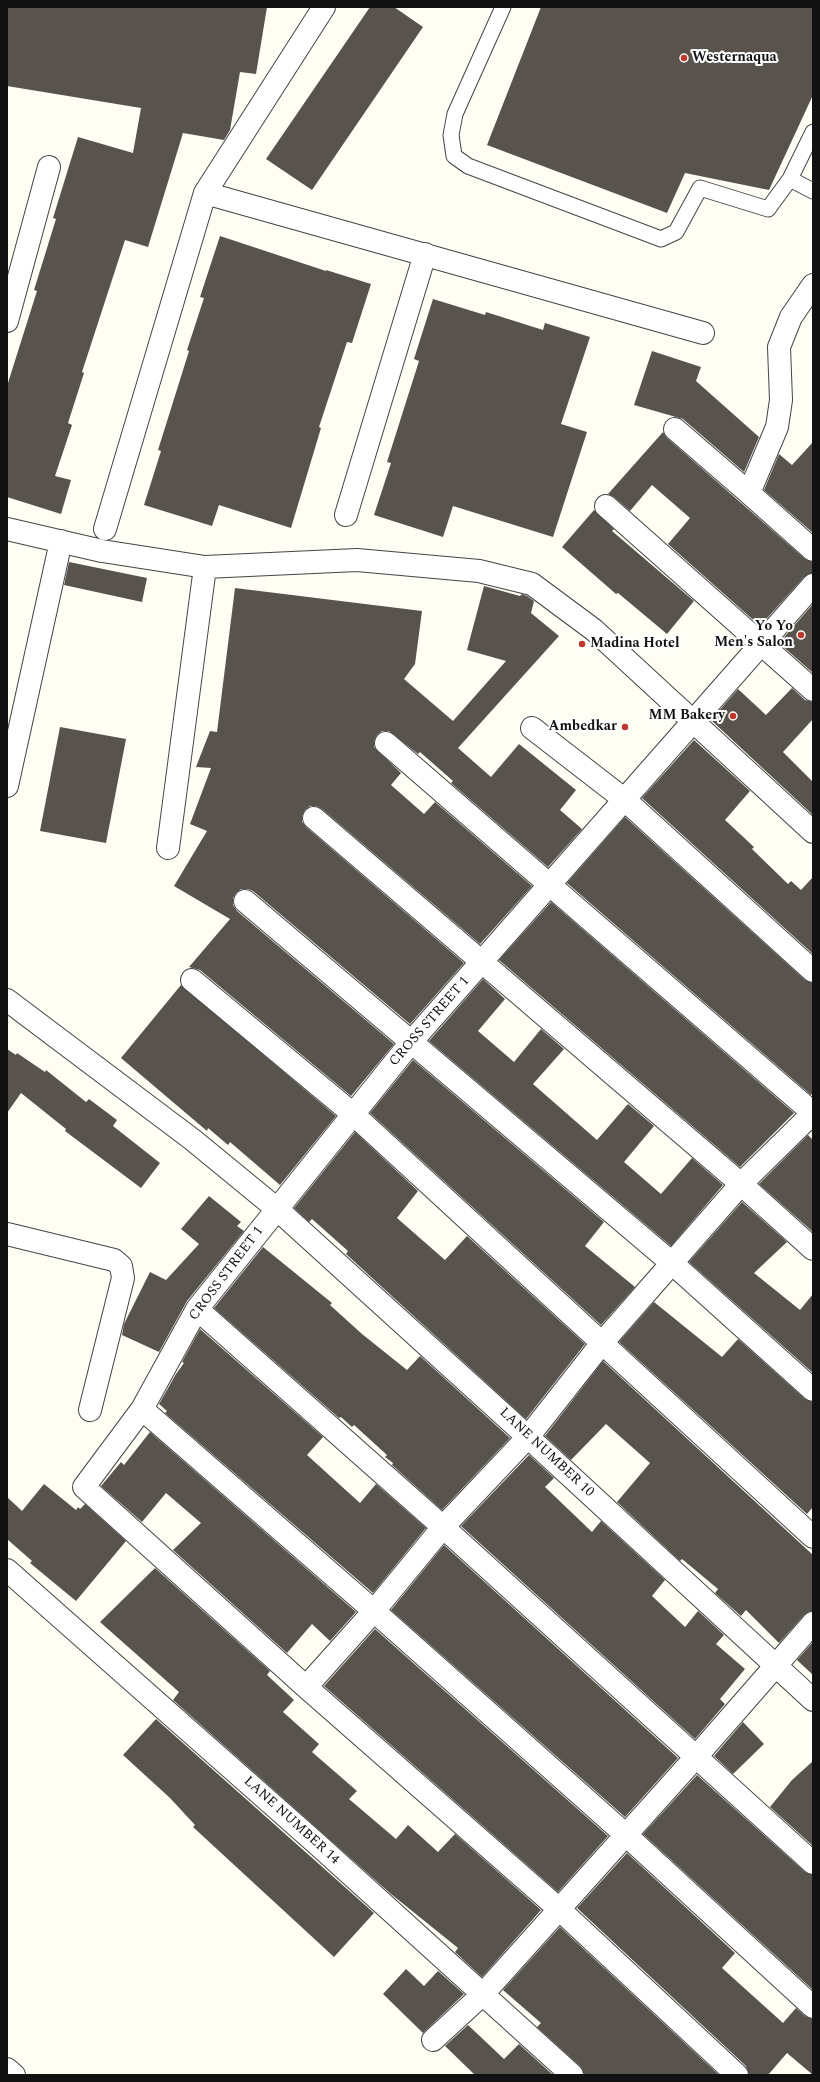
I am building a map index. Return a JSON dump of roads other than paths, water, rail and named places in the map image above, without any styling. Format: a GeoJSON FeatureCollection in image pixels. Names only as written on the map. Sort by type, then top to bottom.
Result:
{"type":"FeatureCollection","features":[{"type":"Feature","properties":{"kind":"street"},"geometry":{"type":"LineString","coordinates":[[105,529],[205,193],[324,7]]}},
{"type":"Feature","properties":{"kind":"street"},"geometry":{"type":"LineString","coordinates":[[7,321],[49,168]]}},
{"type":"Feature","properties":{"kind":"street"},"geometry":{"type":"LineString","coordinates":[[205,193],[703,333]]}},
{"type":"Feature","properties":{"kind":"street"},"geometry":{"type":"LineString","coordinates":[[346,515],[425,254]]}},
{"type":"Feature","properties":{"kind":"street"},"geometry":{"type":"LineString","coordinates":[[749,493],[776,427],[781,400],[779,347],[791,317],[813,285]]}},
{"type":"Feature","properties":{"kind":"street"},"geometry":{"type":"LineString","coordinates":[[675,429],[813,550]]}},
{"type":"Feature","properties":{"kind":"street"},"geometry":{"type":"LineString","coordinates":[[606,506],[813,690]]}},
{"type":"Feature","properties":{"kind":"street"},"geometry":{"type":"LineString","coordinates":[[7,529],[102,551],[205,567],[357,560],[479,571],[532,584],[594,630],[813,832]]}},
{"type":"Feature","properties":{"kind":"street"},"geometry":{"type":"LineString","coordinates":[[7,786],[61,541]]}},
{"type":"Feature","properties":{"kind":"street"},"geometry":{"type":"LineString","coordinates":[[168,848],[205,567]]}},
{"type":"Feature","properties":{"kind":"street","name":"CROSS STREET 1"},"geometry":{"type":"LineString","coordinates":[[306,1687],[84,1487],[142,1409],[197,1309],[412,1041],[813,585]]}},
{"type":"Feature","properties":{"kind":"street"},"geometry":{"type":"LineString","coordinates":[[532,728],[624,800],[813,972]]}},
{"type":"Feature","properties":{"kind":"street"},"geometry":{"type":"LineString","coordinates":[[386,743],[813,1113],[741,1184],[673,1264],[602,1343],[528,1437],[443,1527],[374,1611],[306,1687],[559,1909],[737,2075]]}},
{"type":"Feature","properties":{"kind":"street"},"geometry":{"type":"LineString","coordinates":[[314,818],[741,1184],[813,1249]]}},
{"type":"Feature","properties":{"kind":"street"},"geometry":{"type":"LineString","coordinates":[[245,901],[412,1041],[673,1264],[813,1390]]}},
{"type":"Feature","properties":{"kind":"street"},"geometry":{"type":"LineString","coordinates":[[192,980],[354,1114],[813,1537]]}},
{"type":"Feature","properties":{"kind":"street","name":"LANE NUMBER 10"},"geometry":{"type":"LineString","coordinates":[[7,1000],[193,1140],[277,1209],[528,1437],[813,1700]]}},
{"type":"Feature","properties":{"kind":"street"},"geometry":{"type":"LineString","coordinates":[[7,1234],[114,1260],[121,1266],[123,1278],[90,1410]]}},
{"type":"Feature","properties":{"kind":"street"},"geometry":{"type":"LineString","coordinates":[[197,1309],[443,1527],[813,1863]]}},
{"type":"Feature","properties":{"kind":"street"},"geometry":{"type":"LineString","coordinates":[[142,1409],[374,1611],[626,1836],[813,2007]]}},
{"type":"Feature","properties":{"kind":"street","name":"LANE NUMBER 14"},"geometry":{"type":"LineString","coordinates":[[7,1570],[311,1839],[572,2075]]}},
{"type":"Feature","properties":{"kind":"street"},"geometry":{"type":"LineString","coordinates":[[433,2040],[483,1994],[696,1758],[813,1623]]}},
{"type":"Feature","properties":{"kind":"street"},"geometry":{"type":"LineString","coordinates":[[7,2069],[14,2075]]}},
{"type":"Feature","properties":{"kind":"lane"},"geometry":{"type":"LineString","coordinates":[[503,7],[455,114],[451,135],[454,156],[468,166],[661,239],[676,232],[700,188],[768,210],[790,179],[813,132]]}},
{"type":"Feature","properties":{"kind":"lane"},"geometry":{"type":"LineString","coordinates":[[790,179],[813,191]]}},
{"type":"Feature","properties":{"kind":"place","name":"Westernaqua"},"geometry":{"type":"Point","coordinates":[684,58]}},
{"type":"Feature","properties":{"kind":"place","name":"Yo Yo Men's Salon"},"geometry":{"type":"Point","coordinates":[801,635]}},
{"type":"Feature","properties":{"kind":"place","name":"Madina Hotel"},"geometry":{"type":"Point","coordinates":[582,644]}},
{"type":"Feature","properties":{"kind":"place","name":"MM Bakery"},"geometry":{"type":"Point","coordinates":[733,716]}},
{"type":"Feature","properties":{"kind":"place","name":"Ambedkar"},"geometry":{"type":"Point","coordinates":[625,727]}}]}
